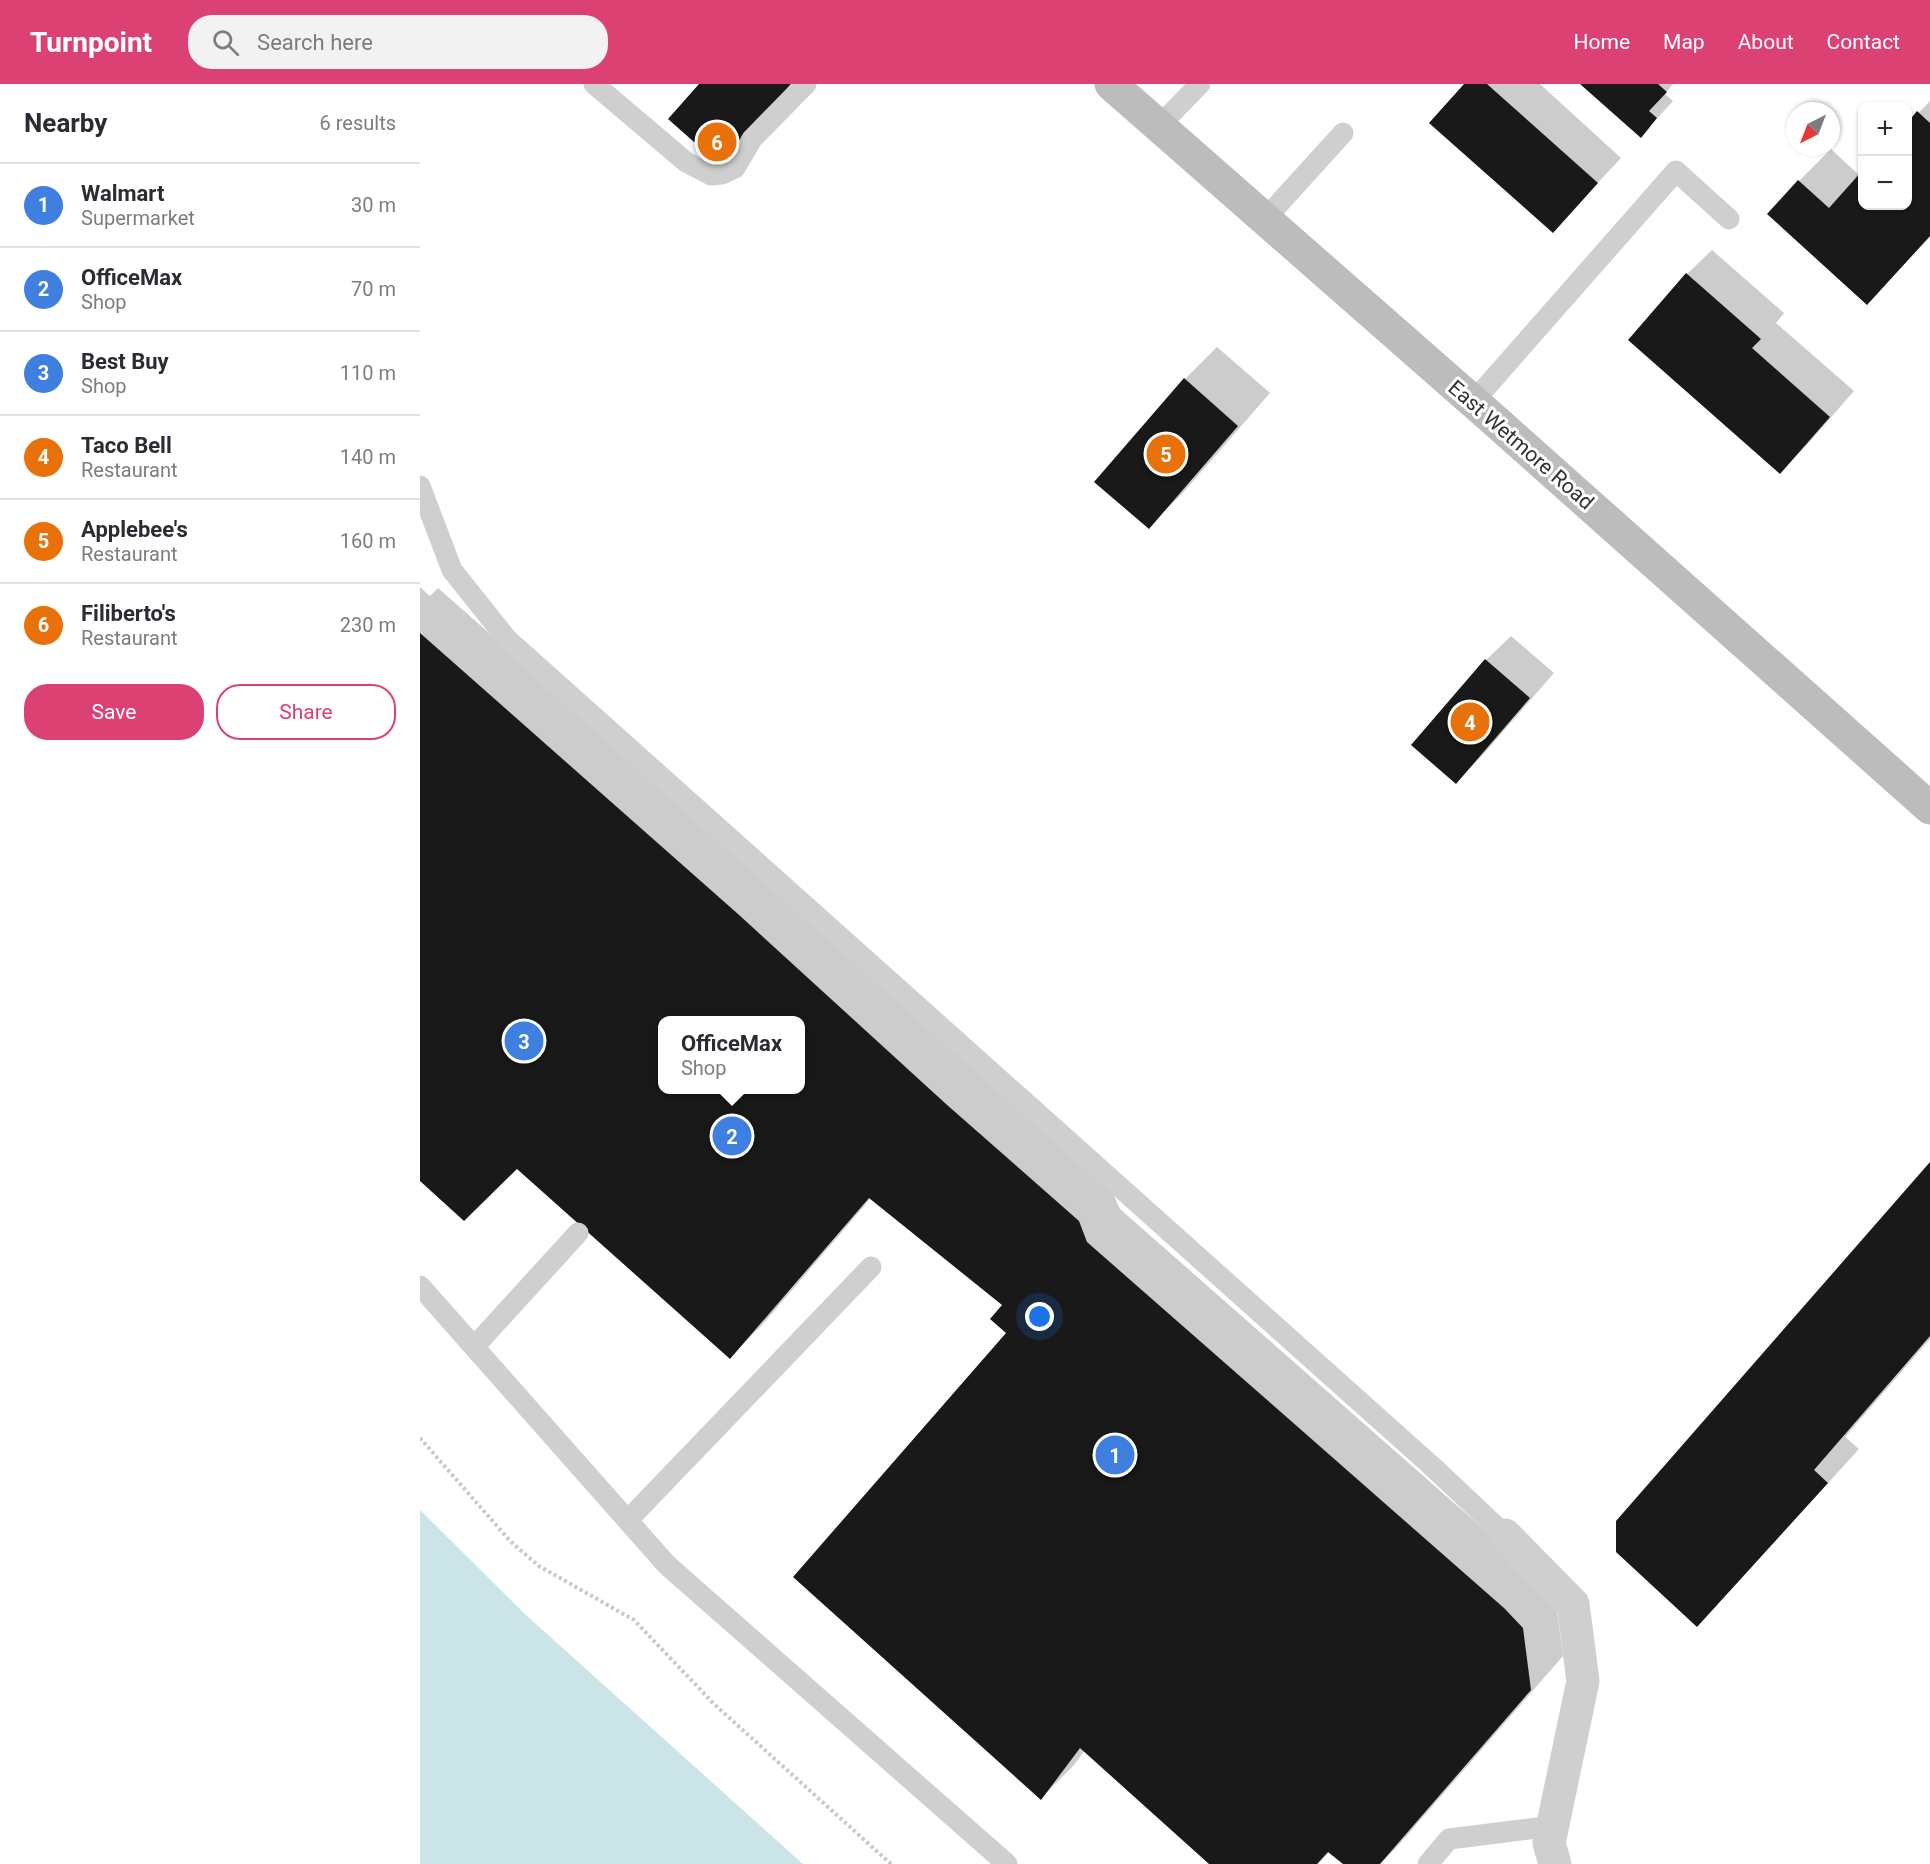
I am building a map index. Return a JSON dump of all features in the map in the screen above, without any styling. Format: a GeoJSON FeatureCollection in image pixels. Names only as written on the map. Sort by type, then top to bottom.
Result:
{"type":"FeatureCollection","features":[{"type":"Feature","properties":{"kind":"main road","name":"East Wetmore Road"},"geometry":{"type":"LineString","coordinates":[[1111,84],[1930,808]]}},
{"type":"Feature","properties":{"kind":"street"},"geometry":{"type":"LineString","coordinates":[[1505,1535],[1573,1604],[1583,1681],[1550,1843],[1555,1864]]}},
{"type":"Feature","properties":{"kind":"lane"},"geometry":{"type":"LineString","coordinates":[[594,84],[686,162],[711,175],[722,174],[735,168],[752,139],[806,84]]}},
{"type":"Feature","properties":{"kind":"lane"},"geometry":{"type":"LineString","coordinates":[[1159,126],[1200,84]]}},
{"type":"Feature","properties":{"kind":"lane"},"geometry":{"type":"LineString","coordinates":[[1265,219],[1343,133]]}},
{"type":"Feature","properties":{"kind":"lane"},"geometry":{"type":"LineString","coordinates":[[1473,402],[1676,171],[1730,219]]}},
{"type":"Feature","properties":{"kind":"lane"},"geometry":{"type":"LineString","coordinates":[[420,486],[452,570],[507,639],[1434,1467],[1505,1535]]}},
{"type":"Feature","properties":{"kind":"lane"},"geometry":{"type":"LineString","coordinates":[[474,1347],[578,1233]]}},
{"type":"Feature","properties":{"kind":"lane"},"geometry":{"type":"LineString","coordinates":[[628,1520],[871,1267]]}},
{"type":"Feature","properties":{"kind":"lane"},"geometry":{"type":"LineString","coordinates":[[420,1286],[667,1565],[1007,1864]]}},
{"type":"Feature","properties":{"kind":"lane"},"geometry":{"type":"LineString","coordinates":[[1428,1864],[1449,1839],[1553,1826]]}},
{"type":"Feature","properties":{"kind":"path"},"geometry":{"type":"LineString","coordinates":[[420,1438],[511,1542],[539,1566],[634,1620],[714,1704],[891,1864]]}},
{"type":"Feature","properties":{"kind":"water"},"geometry":{"type":"Polygon","coordinates":[[[420,1510],[527,1616],[803,1864],[420,1864],[420,1510]]]}},
{"type":"Feature","properties":{"kind":"building"},"geometry":{"type":"Polygon","coordinates":[[[699,84],[791,84],[720,165],[668,119],[699,84]]]}},
{"type":"Feature","properties":{"kind":"building"},"geometry":{"type":"Polygon","coordinates":[[[1464,84],[1487,84],[1598,183],[1553,233],[1429,123],[1464,84]]]}},
{"type":"Feature","properties":{"kind":"building"},"geometry":{"type":"Polygon","coordinates":[[[1580,84],[1658,84],[1667,92],[1649,111],[1657,118],[1641,138],[1580,84]]]}},
{"type":"Feature","properties":{"kind":"building"},"geometry":{"type":"Polygon","coordinates":[[[1917,111],[1930,123],[1930,236],[1867,305],[1767,214],[1798,180],[1829,208],[1858,175],[1858,210],[1912,210],[1912,117],[1917,111]]]}},
{"type":"Feature","properties":{"kind":"building"},"geometry":{"type":"Polygon","coordinates":[[[1686,273],[1761,339],[1752,348],[1830,417],[1780,474],[1628,340],[1686,273]]]}},
{"type":"Feature","properties":{"kind":"building"},"geometry":{"type":"Polygon","coordinates":[[[1184,378],[1238,426],[1149,529],[1094,482],[1184,378]]]}},
{"type":"Feature","properties":{"kind":"building"},"geometry":{"type":"Polygon","coordinates":[[[420,633],[738,914],[946,1104],[1079,1221],[1087,1242],[1504,1608],[1523,1628],[1531,1690],[1380,1864],[1343,1864],[1328,1852],[1317,1864],[1209,1864],[1080,1748],[1041,1800],[793,1577],[1006,1333],[990,1319],[1002,1305],[869,1198],[730,1359],[517,1169],[464,1221],[420,1181],[420,633]]]}},
{"type":"Feature","properties":{"kind":"building"},"geometry":{"type":"Polygon","coordinates":[[[1485,659],[1530,698],[1456,784],[1411,745],[1485,659]]]}},
{"type":"Feature","properties":{"kind":"building"},"geometry":{"type":"Polygon","coordinates":[[[1930,1162],[1930,1336],[1814,1470],[1828,1483],[1697,1627],[1616,1552],[1616,1521],[1930,1162]]]}},
{"type":"Feature","properties":{"kind":"place","name":"Filiberto's"},"geometry":{"type":"Point","coordinates":[717,142]}},
{"type":"Feature","properties":{"kind":"place","name":"Applebee's"},"geometry":{"type":"Point","coordinates":[1166,454]}},
{"type":"Feature","properties":{"kind":"place","name":"Taco Bell"},"geometry":{"type":"Point","coordinates":[1470,722]}},
{"type":"Feature","properties":{"kind":"place","name":"Best Buy"},"geometry":{"type":"Point","coordinates":[524,1041]}},
{"type":"Feature","properties":{"kind":"place","name":"OfficeMax"},"geometry":{"type":"Point","coordinates":[732,1136]}},
{"type":"Feature","properties":{"kind":"place","name":"Walmart"},"geometry":{"type":"Point","coordinates":[1115,1455]}}]}
